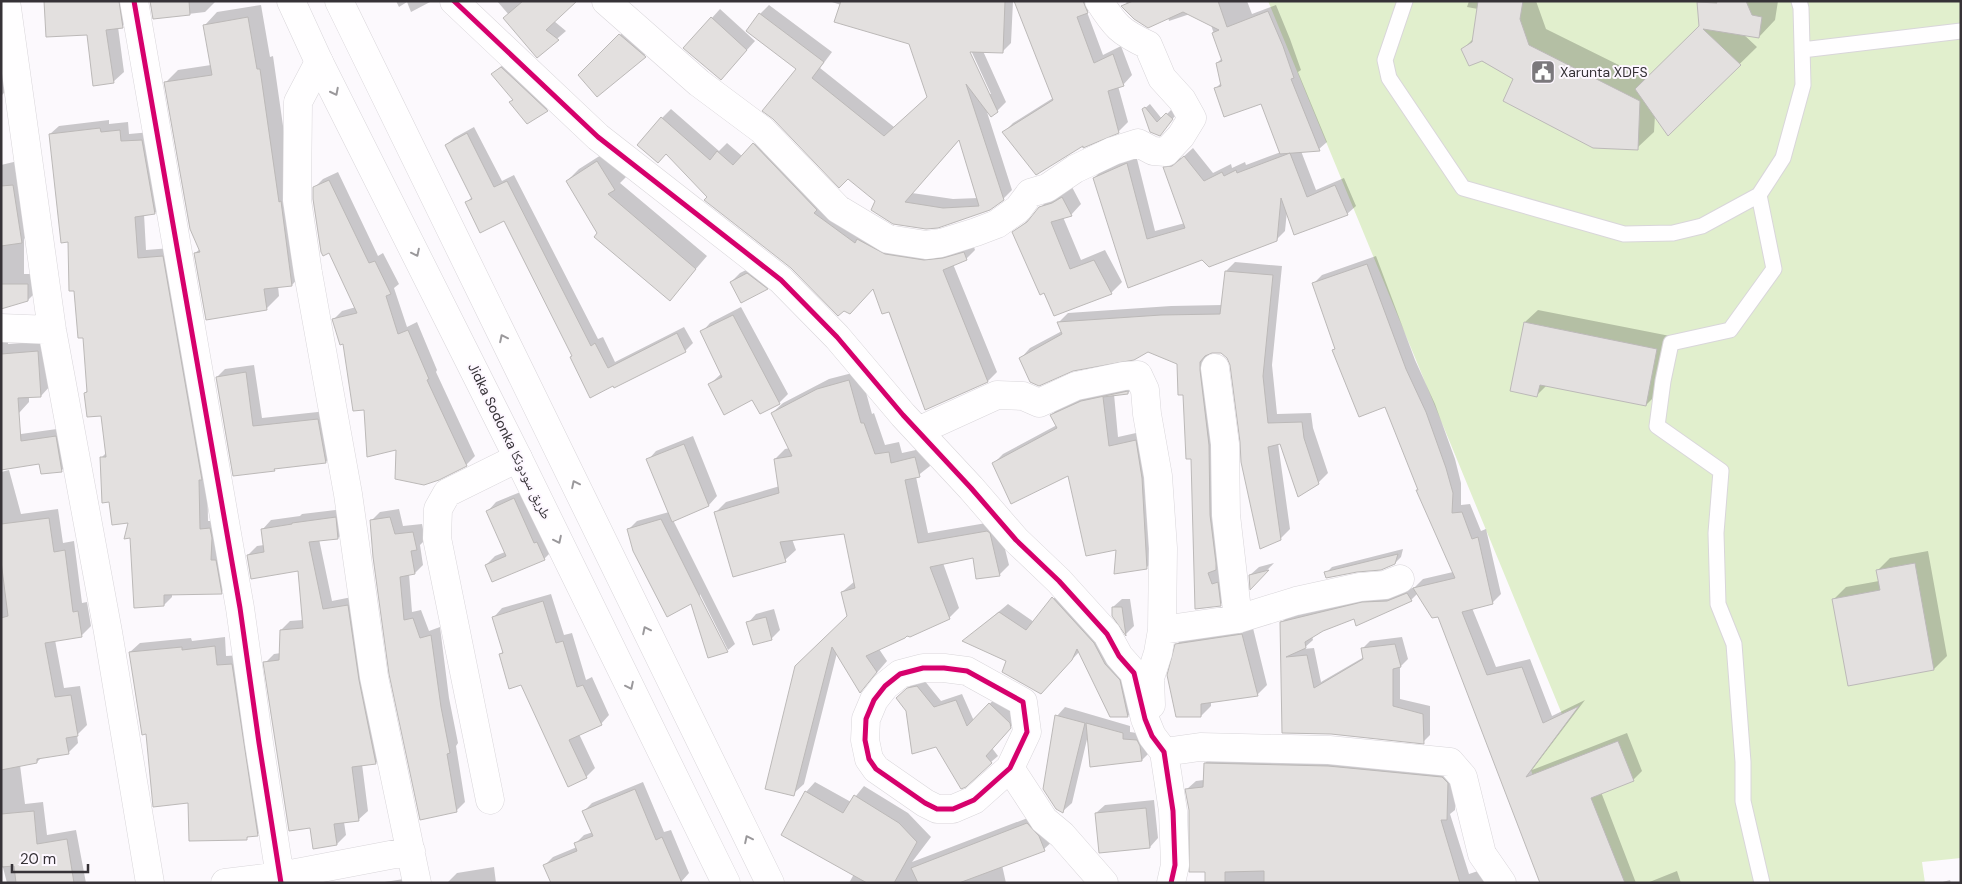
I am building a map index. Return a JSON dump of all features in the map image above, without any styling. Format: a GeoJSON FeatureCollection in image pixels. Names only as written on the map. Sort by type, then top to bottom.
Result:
{"type":"FeatureCollection","features":[{"type":"Feature","properties":{"kind":"street"},"geometry":{"type":"LineString","coordinates":[[6,1],[52,330],[108,632],[150,883]]}},
{"type":"Feature","properties":{"kind":"street"},"geometry":{"type":"LineString","coordinates":[[134,1],[240,608],[281,879]]}},
{"type":"Feature","properties":{"kind":"street","name":"Jidka Sodonka طريق سودونكا"},"geometry":{"type":"LineString","coordinates":[[291,1],[319,62],[404,227],[726,883]]}},
{"type":"Feature","properties":{"kind":"street"},"geometry":{"type":"LineString","coordinates":[[339,1],[770,883]]}},
{"type":"Feature","properties":{"kind":"street"},"geometry":{"type":"LineString","coordinates":[[454,1],[598,137],[781,280],[837,337],[872,380],[1016,540],[1060,581],[1107,634],[1119,656],[1134,672],[1145,719],[1158,744]]}},
{"type":"Feature","properties":{"kind":"street"},"geometry":{"type":"LineString","coordinates":[[606,1],[699,82],[762,130],[838,209],[879,235],[906,243],[926,245],[940,243],[997,224],[1018,209],[1030,193],[1047,188],[1075,169],[1114,151],[1138,143],[1153,151],[1166,152],[1181,136],[1192,118],[1182,100],[1162,78],[1148,45],[1131,38],[1115,25],[1099,1]]}},
{"type":"Feature","properties":{"kind":"street"},"geometry":{"type":"LineString","coordinates":[[319,62],[298,102],[297,200],[308,273],[348,494],[374,677],[417,883]]}},
{"type":"Feature","properties":{"kind":"street"},"geometry":{"type":"LineString","coordinates":[[404,227],[440,208]]}},
{"type":"Feature","properties":{"kind":"street"},"geometry":{"type":"LineString","coordinates":[[1,328],[52,330]]}},
{"type":"Feature","properties":{"kind":"street"},"geometry":{"type":"LineString","coordinates":[[1215,368],[1225,444],[1226,515],[1238,619]]}},
{"type":"Feature","properties":{"kind":"street"},"geometry":{"type":"LineString","coordinates":[[918,431],[997,395],[1023,396],[1039,403],[1076,386],[1138,375],[1146,390],[1147,414],[1158,476],[1163,548],[1162,630],[1158,653],[1150,678],[1158,744],[1173,810],[1175,865],[1171,883]]}},
{"type":"Feature","properties":{"kind":"street"},"geometry":{"type":"LineString","coordinates":[[490,800],[437,538],[438,509],[447,493],[518,458]]}},
{"type":"Feature","properties":{"kind":"street"},"geometry":{"type":"LineString","coordinates":[[1162,630],[1238,619],[1296,601],[1360,587],[1384,585],[1400,579]]}},
{"type":"Feature","properties":{"kind":"street"},"geometry":{"type":"LineString","coordinates":[[923,668],[967,671],[1023,702],[1027,732],[1010,768],[974,800],[953,809],[937,809],[876,770],[869,759],[865,740],[866,719],[874,700],[885,686],[900,674],[923,668]]}},
{"type":"Feature","properties":{"kind":"street"},"geometry":{"type":"LineString","coordinates":[[1158,744],[1200,747],[1329,750],[1450,762],[1463,777],[1482,854],[1502,883]]}},
{"type":"Feature","properties":{"kind":"street"},"geometry":{"type":"LineString","coordinates":[[1010,768],[1044,820],[1062,835],[1104,883]]}},
{"type":"Feature","properties":{"kind":"street"},"geometry":{"type":"LineString","coordinates":[[225,883],[281,879],[411,851]]}},
{"type":"Feature","properties":{"kind":"lane"},"geometry":{"type":"LineString","coordinates":[[1406,1],[1385,60],[1389,78],[1463,188],[1624,234],[1674,233],[1702,226],[1759,195],[1783,158],[1803,85],[1801,8],[1799,1]]}},
{"type":"Feature","properties":{"kind":"lane"},"geometry":{"type":"LineString","coordinates":[[1802,50],[1961,31]]}},
{"type":"Feature","properties":{"kind":"lane"},"geometry":{"type":"LineString","coordinates":[[1759,195],[1774,269],[1730,330],[1671,343],[1663,381],[1657,426],[1721,470],[1716,533],[1718,604],[1734,644],[1743,762],[1743,801],[1762,883]]}},
{"type":"Feature","properties":{"kind":"green space"},"geometry":{"type":"Polygon","coordinates":[[[1268,1],[1961,1],[1961,858],[1922,862],[1925,883],[1575,883],[1518,737],[1564,719],[1268,1]]]}},
{"type":"Feature","properties":{"kind":"building"},"geometry":{"type":"Polygon","coordinates":[[[44,1],[119,1],[123,28],[106,30],[114,83],[93,86],[87,35],[46,37],[44,1]]]}},
{"type":"Feature","properties":{"kind":"building"},"geometry":{"type":"Polygon","coordinates":[[[150,1],[189,1],[190,15],[153,19],[150,1]]]}},
{"type":"Feature","properties":{"kind":"building"},"geometry":{"type":"Polygon","coordinates":[[[523,1],[577,1],[546,30],[559,40],[537,58],[503,18],[523,1]]]}},
{"type":"Feature","properties":{"kind":"building"},"geometry":{"type":"Polygon","coordinates":[[[841,1],[1005,1],[1003,53],[970,52],[998,112],[991,117],[966,84],[1004,200],[990,210],[938,228],[926,229],[893,224],[871,210],[875,201],[848,179],[839,188],[773,119],[762,111],[796,69],[746,31],[759,13],[824,62],[812,78],[884,136],[927,97],[909,44],[834,22],[841,1]],[[959,140],[905,202],[943,208],[979,206],[959,140]]]}},
{"type":"Feature","properties":{"kind":"building"},"geometry":{"type":"Polygon","coordinates":[[[1014,1],[1083,1],[1088,13],[1077,17],[1094,63],[1113,54],[1124,86],[1108,91],[1119,133],[1083,148],[1083,146],[1036,175],[1002,132],[1053,100],[1014,1]]]}},
{"type":"Feature","properties":{"kind":"building"},"geometry":{"type":"Polygon","coordinates":[[[1133,1],[1218,1],[1227,27],[1268,11],[1294,78],[1291,79],[1320,151],[1280,154],[1261,104],[1224,117],[1214,88],[1221,86],[1216,63],[1222,61],[1212,33],[1219,30],[1183,12],[1148,28],[1134,19],[1121,6],[1133,1]]]}},
{"type":"Feature","properties":{"kind":"building"},"geometry":{"type":"Polygon","coordinates":[[[1478,1],[1523,1],[1520,19],[1529,45],[1640,101],[1638,150],[1593,148],[1503,101],[1513,79],[1482,61],[1469,66],[1461,49],[1472,42],[1478,1]]]}},
{"type":"Feature","properties":{"kind":"building"},"geometry":{"type":"Polygon","coordinates":[[[1716,1],[1746,1],[1752,15],[1762,17],[1759,38],[1703,29],[1741,65],[1668,136],[1635,89],[1699,26],[1697,2],[1717,3],[1716,1]]]}},
{"type":"Feature","properties":{"kind":"building"},"geometry":{"type":"Polygon","coordinates":[[[248,17],[257,69],[260,69],[279,202],[281,201],[292,286],[264,289],[267,310],[206,320],[194,253],[200,252],[190,229],[164,82],[212,75],[203,25],[248,17]]]}},
{"type":"Feature","properties":{"kind":"building"},"geometry":{"type":"Polygon","coordinates":[[[711,17],[747,50],[721,80],[683,48],[711,17]]]}},
{"type":"Feature","properties":{"kind":"building"},"geometry":{"type":"Polygon","coordinates":[[[619,34],[646,57],[597,97],[578,75],[619,34]]]}},
{"type":"Feature","properties":{"kind":"building"},"geometry":{"type":"Polygon","coordinates":[[[501,67],[548,111],[527,124],[509,102],[513,100],[491,74],[501,67]]]}},
{"type":"Feature","properties":{"kind":"building"},"geometry":{"type":"Polygon","coordinates":[[[1145,107],[1157,122],[1166,113],[1173,119],[1160,136],[1150,132],[1142,109],[1145,107]]]}},
{"type":"Feature","properties":{"kind":"building"},"geometry":{"type":"Polygon","coordinates":[[[661,117],[710,160],[717,151],[733,165],[753,143],[817,210],[814,213],[855,243],[857,239],[885,254],[924,260],[943,258],[964,252],[967,260],[943,270],[988,382],[925,410],[889,312],[882,314],[873,289],[850,314],[844,311],[838,316],[791,268],[704,200],[707,197],[666,154],[658,163],[637,145],[661,117]]]}},
{"type":"Feature","properties":{"kind":"building"},"geometry":{"type":"Polygon","coordinates":[[[100,128],[101,132],[120,130],[121,141],[142,140],[155,214],[135,217],[138,258],[163,256],[202,480],[199,480],[200,529],[210,528],[212,538],[211,560],[216,560],[222,594],[164,595],[164,606],[134,608],[130,538],[124,539],[128,523],[112,525],[109,502],[102,503],[100,457],[106,457],[101,416],[87,417],[84,393],[87,392],[83,338],[78,338],[74,291],[69,291],[68,242],[61,243],[49,134],[100,128]]]}},
{"type":"Feature","properties":{"kind":"building"},"geometry":{"type":"Polygon","coordinates":[[[467,133],[494,187],[507,181],[591,346],[595,343],[608,368],[677,333],[686,352],[590,398],[570,357],[572,356],[504,221],[480,233],[465,202],[472,199],[445,145],[467,133]]]}},
{"type":"Feature","properties":{"kind":"building"},"geometry":{"type":"Polygon","coordinates":[[[1290,153],[1307,197],[1335,185],[1348,215],[1294,235],[1281,198],[1277,241],[1209,267],[1202,260],[1128,288],[1093,178],[1127,163],[1147,239],[1185,228],[1163,167],[1172,166],[1184,156],[1204,181],[1222,172],[1224,176],[1236,170],[1237,173],[1290,153]]]}},
{"type":"Feature","properties":{"kind":"building"},"geometry":{"type":"Polygon","coordinates":[[[597,161],[615,190],[608,194],[696,269],[670,301],[594,237],[597,233],[566,181],[597,161]]]}},
{"type":"Feature","properties":{"kind":"building"},"geometry":{"type":"Polygon","coordinates":[[[329,180],[369,263],[375,261],[391,294],[386,296],[398,334],[408,330],[429,379],[427,380],[467,466],[439,480],[424,485],[395,479],[396,450],[367,457],[364,410],[353,411],[343,344],[340,345],[332,319],[357,313],[329,253],[323,256],[321,252],[313,199],[313,187],[329,180]]]}},
{"type":"Feature","properties":{"kind":"building"},"geometry":{"type":"Polygon","coordinates":[[[13,185],[22,243],[1,246],[1,186],[13,185]]]}},
{"type":"Feature","properties":{"kind":"building"},"geometry":{"type":"Polygon","coordinates":[[[1062,197],[1072,216],[1051,222],[1070,269],[1094,260],[1112,294],[1054,316],[1044,293],[1040,295],[1012,232],[1027,222],[1039,207],[1052,203],[1062,197]]]}},
{"type":"Feature","properties":{"kind":"building"},"geometry":{"type":"Polygon","coordinates":[[[1367,264],[1406,369],[1426,412],[1446,468],[1453,493],[1452,513],[1462,512],[1472,539],[1478,537],[1493,604],[1462,612],[1487,675],[1522,667],[1543,723],[1579,706],[1526,777],[1618,741],[1634,781],[1591,798],[1625,883],[1540,883],[1438,617],[1432,618],[1413,588],[1455,578],[1416,490],[1418,490],[1385,407],[1359,417],[1332,350],[1335,349],[1312,283],[1367,264]]]}},
{"type":"Feature","properties":{"kind":"building"},"geometry":{"type":"Polygon","coordinates":[[[1225,271],[1273,275],[1263,376],[1268,423],[1302,422],[1304,438],[1319,484],[1298,497],[1280,444],[1268,447],[1281,540],[1260,549],[1241,462],[1230,365],[1227,358],[1221,353],[1212,353],[1205,356],[1200,362],[1200,370],[1209,445],[1210,515],[1216,563],[1216,570],[1208,573],[1212,584],[1218,582],[1221,606],[1195,609],[1191,459],[1186,459],[1183,395],[1178,395],[1177,364],[1148,352],[1134,360],[1073,371],[1039,386],[1030,382],[1019,358],[1062,334],[1057,322],[1161,315],[1220,314],[1225,271]]]}},
{"type":"Feature","properties":{"kind":"building"},"geometry":{"type":"Polygon","coordinates":[[[747,273],[768,289],[741,303],[730,282],[747,273]]]}},
{"type":"Feature","properties":{"kind":"building"},"geometry":{"type":"Polygon","coordinates":[[[1,284],[28,284],[28,301],[1,309],[1,284]]]}},
{"type":"Feature","properties":{"kind":"building"},"geometry":{"type":"Polygon","coordinates":[[[733,315],[780,404],[760,414],[752,400],[724,415],[708,384],[722,377],[700,331],[733,315]]]}},
{"type":"Feature","properties":{"kind":"building"},"geometry":{"type":"Polygon","coordinates":[[[1524,322],[1657,349],[1646,406],[1540,385],[1537,397],[1510,391],[1524,322]]]}},
{"type":"Feature","properties":{"kind":"building"},"geometry":{"type":"Polygon","coordinates":[[[38,351],[41,397],[18,398],[21,441],[56,436],[62,472],[41,474],[39,464],[1,470],[1,354],[38,351]]]}},
{"type":"Feature","properties":{"kind":"building"},"geometry":{"type":"Polygon","coordinates":[[[246,372],[253,426],[318,419],[326,463],[233,476],[216,377],[246,372]]]}},
{"type":"Feature","properties":{"kind":"building"},"geometry":{"type":"Polygon","coordinates":[[[849,380],[861,423],[864,423],[875,454],[889,452],[891,463],[915,457],[920,477],[905,480],[918,543],[987,531],[990,533],[1000,576],[976,579],[973,558],[930,567],[950,619],[910,637],[907,636],[866,656],[877,672],[860,693],[832,647],[794,796],[765,789],[795,666],[847,616],[841,592],[855,588],[844,534],[780,542],[786,562],[733,577],[714,512],[779,493],[774,459],[792,456],[771,413],[817,389],[849,380]]]}},
{"type":"Feature","properties":{"kind":"building"},"geometry":{"type":"Polygon","coordinates":[[[1128,391],[1128,394],[1103,397],[1109,446],[1136,440],[1142,478],[1147,569],[1114,574],[1116,550],[1086,556],[1068,476],[1011,504],[992,463],[1057,428],[1050,415],[1081,401],[1128,391]]]}},
{"type":"Feature","properties":{"kind":"building"},"geometry":{"type":"Polygon","coordinates":[[[684,444],[709,506],[672,522],[646,459],[684,444]]]}},
{"type":"Feature","properties":{"kind":"building"},"geometry":{"type":"Polygon","coordinates":[[[514,498],[534,543],[537,542],[545,560],[492,582],[485,565],[506,556],[486,511],[514,498]]]}},
{"type":"Feature","properties":{"kind":"building"},"geometry":{"type":"Polygon","coordinates":[[[336,517],[338,539],[309,542],[323,609],[348,605],[359,680],[376,764],[352,767],[359,821],[334,824],[337,845],[313,849],[310,828],[289,831],[263,662],[279,660],[280,630],[303,628],[298,571],[251,579],[247,555],[264,552],[261,529],[336,517]]]}},
{"type":"Feature","properties":{"kind":"building"},"geometry":{"type":"Polygon","coordinates":[[[390,517],[395,534],[413,532],[417,550],[411,551],[415,574],[400,577],[404,620],[413,618],[420,638],[431,635],[441,707],[450,753],[447,754],[457,812],[420,820],[389,674],[373,557],[370,520],[390,517]]]}},
{"type":"Feature","properties":{"kind":"building"},"geometry":{"type":"Polygon","coordinates":[[[49,518],[54,552],[65,550],[73,612],[78,611],[82,637],[45,643],[55,697],[71,695],[78,736],[66,738],[69,754],[37,759],[37,763],[1,770],[1,618],[8,616],[1,561],[1,524],[49,518]]]}},
{"type":"Feature","properties":{"kind":"building"},"geometry":{"type":"Polygon","coordinates":[[[661,519],[728,652],[708,658],[691,604],[667,617],[633,551],[627,529],[661,519]]]}},
{"type":"Feature","properties":{"kind":"building"},"geometry":{"type":"Polygon","coordinates":[[[1398,554],[1395,564],[1381,570],[1326,578],[1324,572],[1398,554]]]}},
{"type":"Feature","properties":{"kind":"building"},"geometry":{"type":"Polygon","coordinates":[[[1915,563],[1934,670],[1848,686],[1832,599],[1880,590],[1876,570],[1915,563]]]}},
{"type":"Feature","properties":{"kind":"building"},"geometry":{"type":"Polygon","coordinates":[[[1269,570],[1250,590],[1249,575],[1269,570]]]}},
{"type":"Feature","properties":{"kind":"building"},"geometry":{"type":"Polygon","coordinates":[[[1407,593],[1412,601],[1356,626],[1354,619],[1323,631],[1305,642],[1306,648],[1286,657],[1307,655],[1314,688],[1363,659],[1361,648],[1395,644],[1401,667],[1393,669],[1393,706],[1423,714],[1424,744],[1331,734],[1282,733],[1280,622],[1362,602],[1387,601],[1407,593]]]}},
{"type":"Feature","properties":{"kind":"building"},"geometry":{"type":"Polygon","coordinates":[[[1052,597],[1094,643],[1105,664],[1120,680],[1128,717],[1110,717],[1077,649],[1072,660],[1041,694],[1002,672],[1006,661],[962,641],[999,612],[1026,630],[1052,597]]]}},
{"type":"Feature","properties":{"kind":"building"},"geometry":{"type":"Polygon","coordinates":[[[543,601],[556,643],[563,641],[577,687],[583,685],[602,725],[569,740],[587,778],[568,787],[521,685],[509,689],[499,654],[503,653],[492,617],[543,601]]]}},
{"type":"Feature","properties":{"kind":"building"},"geometry":{"type":"Polygon","coordinates":[[[1112,607],[1122,607],[1126,636],[1112,616],[1112,607]]]}},
{"type":"Feature","properties":{"kind":"building"},"geometry":{"type":"Polygon","coordinates":[[[766,617],[772,640],[753,645],[746,622],[766,617]]]}},
{"type":"Feature","properties":{"kind":"building"},"geometry":{"type":"Polygon","coordinates":[[[1242,634],[1258,696],[1201,704],[1201,717],[1176,717],[1167,675],[1175,644],[1242,634]]]}},
{"type":"Feature","properties":{"kind":"building"},"geometry":{"type":"Polygon","coordinates":[[[215,646],[217,665],[232,664],[258,836],[247,837],[247,840],[189,841],[188,803],[153,807],[146,734],[142,735],[129,652],[182,647],[182,650],[215,646]]]}},
{"type":"Feature","properties":{"kind":"building"},"geometry":{"type":"Polygon","coordinates":[[[917,686],[934,707],[956,700],[967,726],[989,703],[1010,723],[1011,728],[986,756],[992,763],[966,787],[961,789],[936,747],[912,754],[906,711],[896,698],[907,688],[917,686]]]}},
{"type":"Feature","properties":{"kind":"building"},"geometry":{"type":"Polygon","coordinates":[[[1055,715],[1085,723],[1063,813],[1056,809],[1043,789],[1055,715]]]}},
{"type":"Feature","properties":{"kind":"building"},"geometry":{"type":"Polygon","coordinates":[[[1086,723],[1123,733],[1123,739],[1137,740],[1140,746],[1142,761],[1090,767],[1086,723]]]}},
{"type":"Feature","properties":{"kind":"building"},"geometry":{"type":"Polygon","coordinates":[[[1204,763],[1328,766],[1442,777],[1448,783],[1447,820],[1441,820],[1460,883],[1264,883],[1264,871],[1225,872],[1225,883],[1205,883],[1205,872],[1189,872],[1189,810],[1185,789],[1203,787],[1204,763]]]}},
{"type":"Feature","properties":{"kind":"building"},"geometry":{"type":"Polygon","coordinates":[[[635,789],[656,840],[662,837],[682,883],[551,883],[543,865],[577,851],[574,843],[593,836],[582,811],[635,789]]]}},
{"type":"Feature","properties":{"kind":"building"},"geometry":{"type":"Polygon","coordinates":[[[805,791],[843,813],[854,795],[899,823],[917,842],[894,883],[867,883],[781,835],[805,791]]]}},
{"type":"Feature","properties":{"kind":"building"},"geometry":{"type":"Polygon","coordinates":[[[1146,808],[1150,848],[1099,853],[1095,813],[1146,808]]]}},
{"type":"Feature","properties":{"kind":"building"},"geometry":{"type":"Polygon","coordinates":[[[34,811],[37,844],[67,839],[74,883],[16,883],[14,866],[1,867],[1,814],[34,811]]]}},
{"type":"Feature","properties":{"kind":"building"},"geometry":{"type":"Polygon","coordinates":[[[1027,823],[1039,836],[1045,851],[959,883],[918,883],[911,868],[1027,823]]]}},
{"type":"Feature","properties":{"kind":"cycle path"},"geometry":{"type":"LineString","coordinates":[[134,1],[240,608],[281,883]]}},
{"type":"Feature","properties":{"kind":"cycle path"},"geometry":{"type":"LineString","coordinates":[[454,1],[598,137],[781,280],[837,337],[903,415],[1016,540],[1059,581],[1107,634],[1119,656],[1134,673],[1145,719],[1152,736],[1164,752],[1173,811],[1175,865],[1171,883]]}},
{"type":"Feature","properties":{"kind":"cycle path"},"geometry":{"type":"LineString","coordinates":[[923,668],[967,671],[1023,702],[1027,732],[1010,768],[974,800],[953,809],[937,809],[925,803],[876,769],[869,759],[865,740],[866,719],[874,700],[885,686],[900,674],[923,668]]}},
{"type":"Feature","properties":{"kind":"place","name":"Xarunta XDFS"},"geometry":{"type":"Point","coordinates":[1543,72]}}]}
